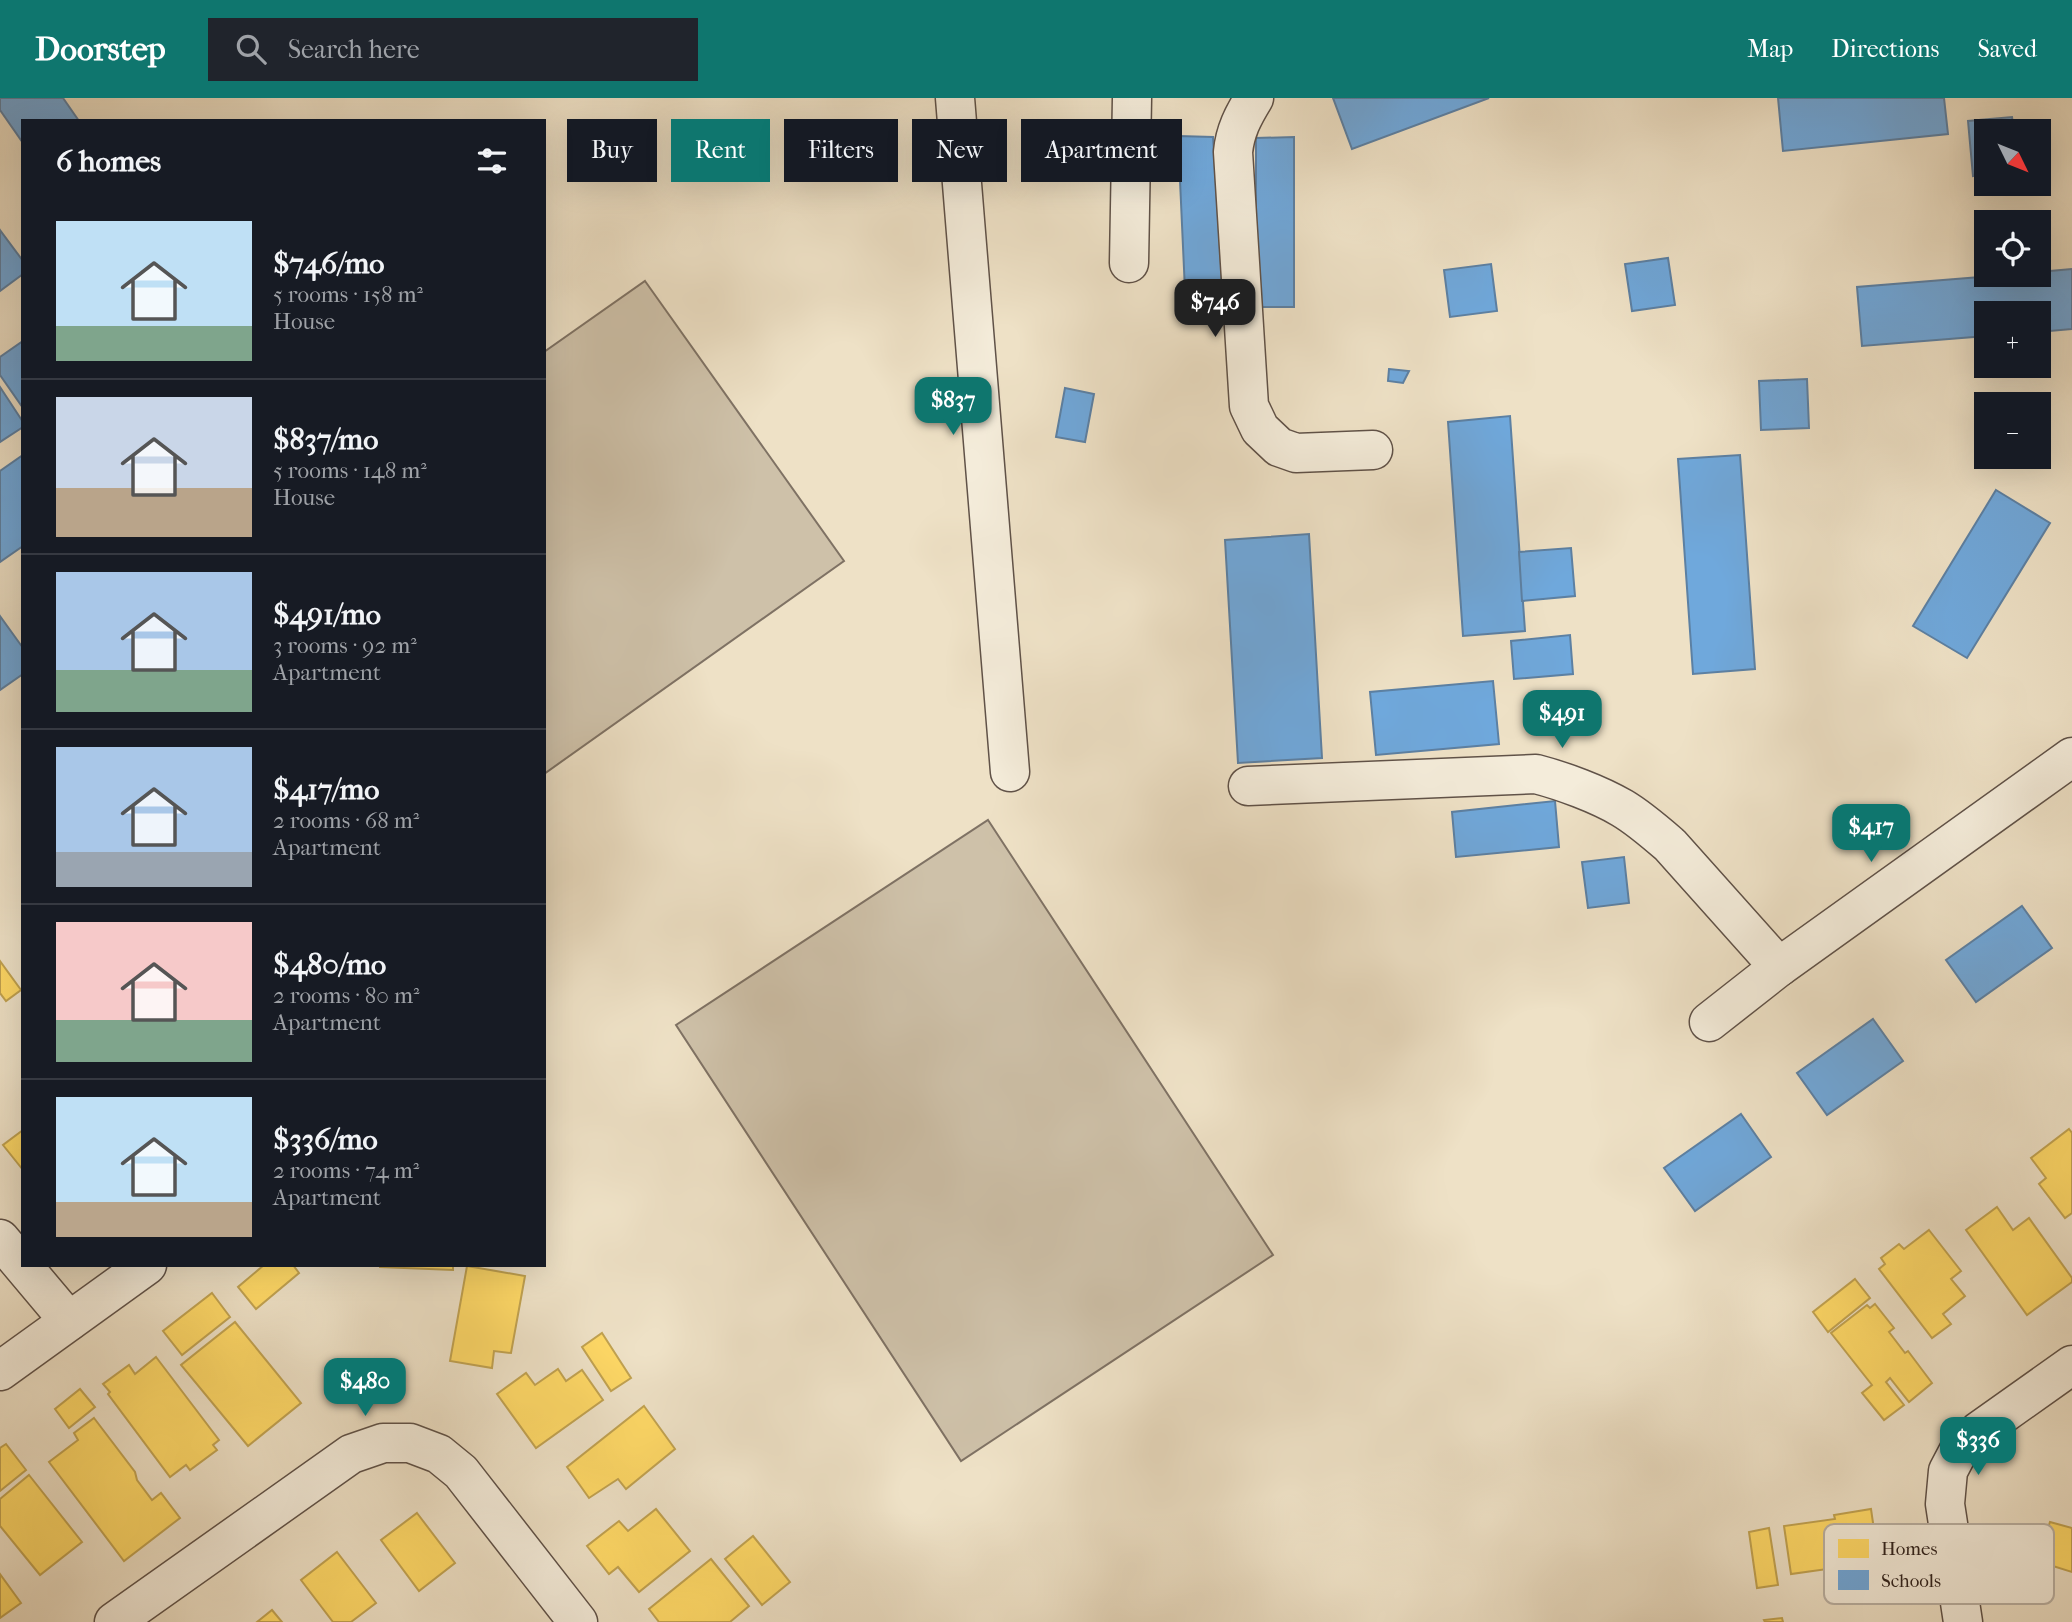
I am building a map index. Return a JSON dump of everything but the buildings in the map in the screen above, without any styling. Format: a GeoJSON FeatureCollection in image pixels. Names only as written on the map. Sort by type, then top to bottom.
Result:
{"type":"FeatureCollection","features":[{"type":"Feature","properties":{"kind":"street"},"geometry":{"type":"LineString","coordinates":[[955,98],[1010,772]]}},
{"type":"Feature","properties":{"kind":"street"},"geometry":{"type":"LineString","coordinates":[[1129,263],[1132,98]]}},
{"type":"Feature","properties":{"kind":"street"},"geometry":{"type":"LineString","coordinates":[[1254,98],[1239,124],[1234,137],[1233,152],[1249,406],[1260,429],[1279,447],[1296,453],[1373,450]]}},
{"type":"Feature","properties":{"kind":"street"},"geometry":{"type":"LineString","coordinates":[[1709,1022],[1779,967],[2072,757]]}},
{"type":"Feature","properties":{"kind":"street"},"geometry":{"type":"LineString","coordinates":[[1248,786],[1536,774],[1556,779],[1622,808],[1652,829],[1670,845],[1779,967]]}},
{"type":"Feature","properties":{"kind":"street"},"geometry":{"type":"LineString","coordinates":[[0,1239],[21,1264]]}},
{"type":"Feature","properties":{"kind":"street"},"geometry":{"type":"LineString","coordinates":[[24,1267],[69,1321]]}},
{"type":"Feature","properties":{"kind":"street"},"geometry":{"type":"LineString","coordinates":[[0,1371],[144,1267]]}},
{"type":"Feature","properties":{"kind":"street"},"geometry":{"type":"LineString","coordinates":[[1948,1524],[1945,1504],[1948,1471],[1958,1452],[1979,1431],[2072,1365]]}},
{"type":"Feature","properties":{"kind":"street"},"geometry":{"type":"LineString","coordinates":[[114,1622],[351,1454],[383,1443],[410,1443],[439,1454],[461,1472],[578,1622]]}},
{"type":"Feature","properties":{"kind":"street"},"geometry":{"type":"LineString","coordinates":[[1960,1604],[1963,1622]]}},
{"type":"Feature","properties":{"kind":"shaded area"},"geometry":{"type":"Polygon","coordinates":[[[645,281],[844,561],[546,773],[546,351],[645,281]]]}},
{"type":"Feature","properties":{"kind":"shaded area"},"geometry":{"type":"Polygon","coordinates":[[[988,820],[1273,1255],[961,1461],[676,1025],[988,820]]]}}]}
